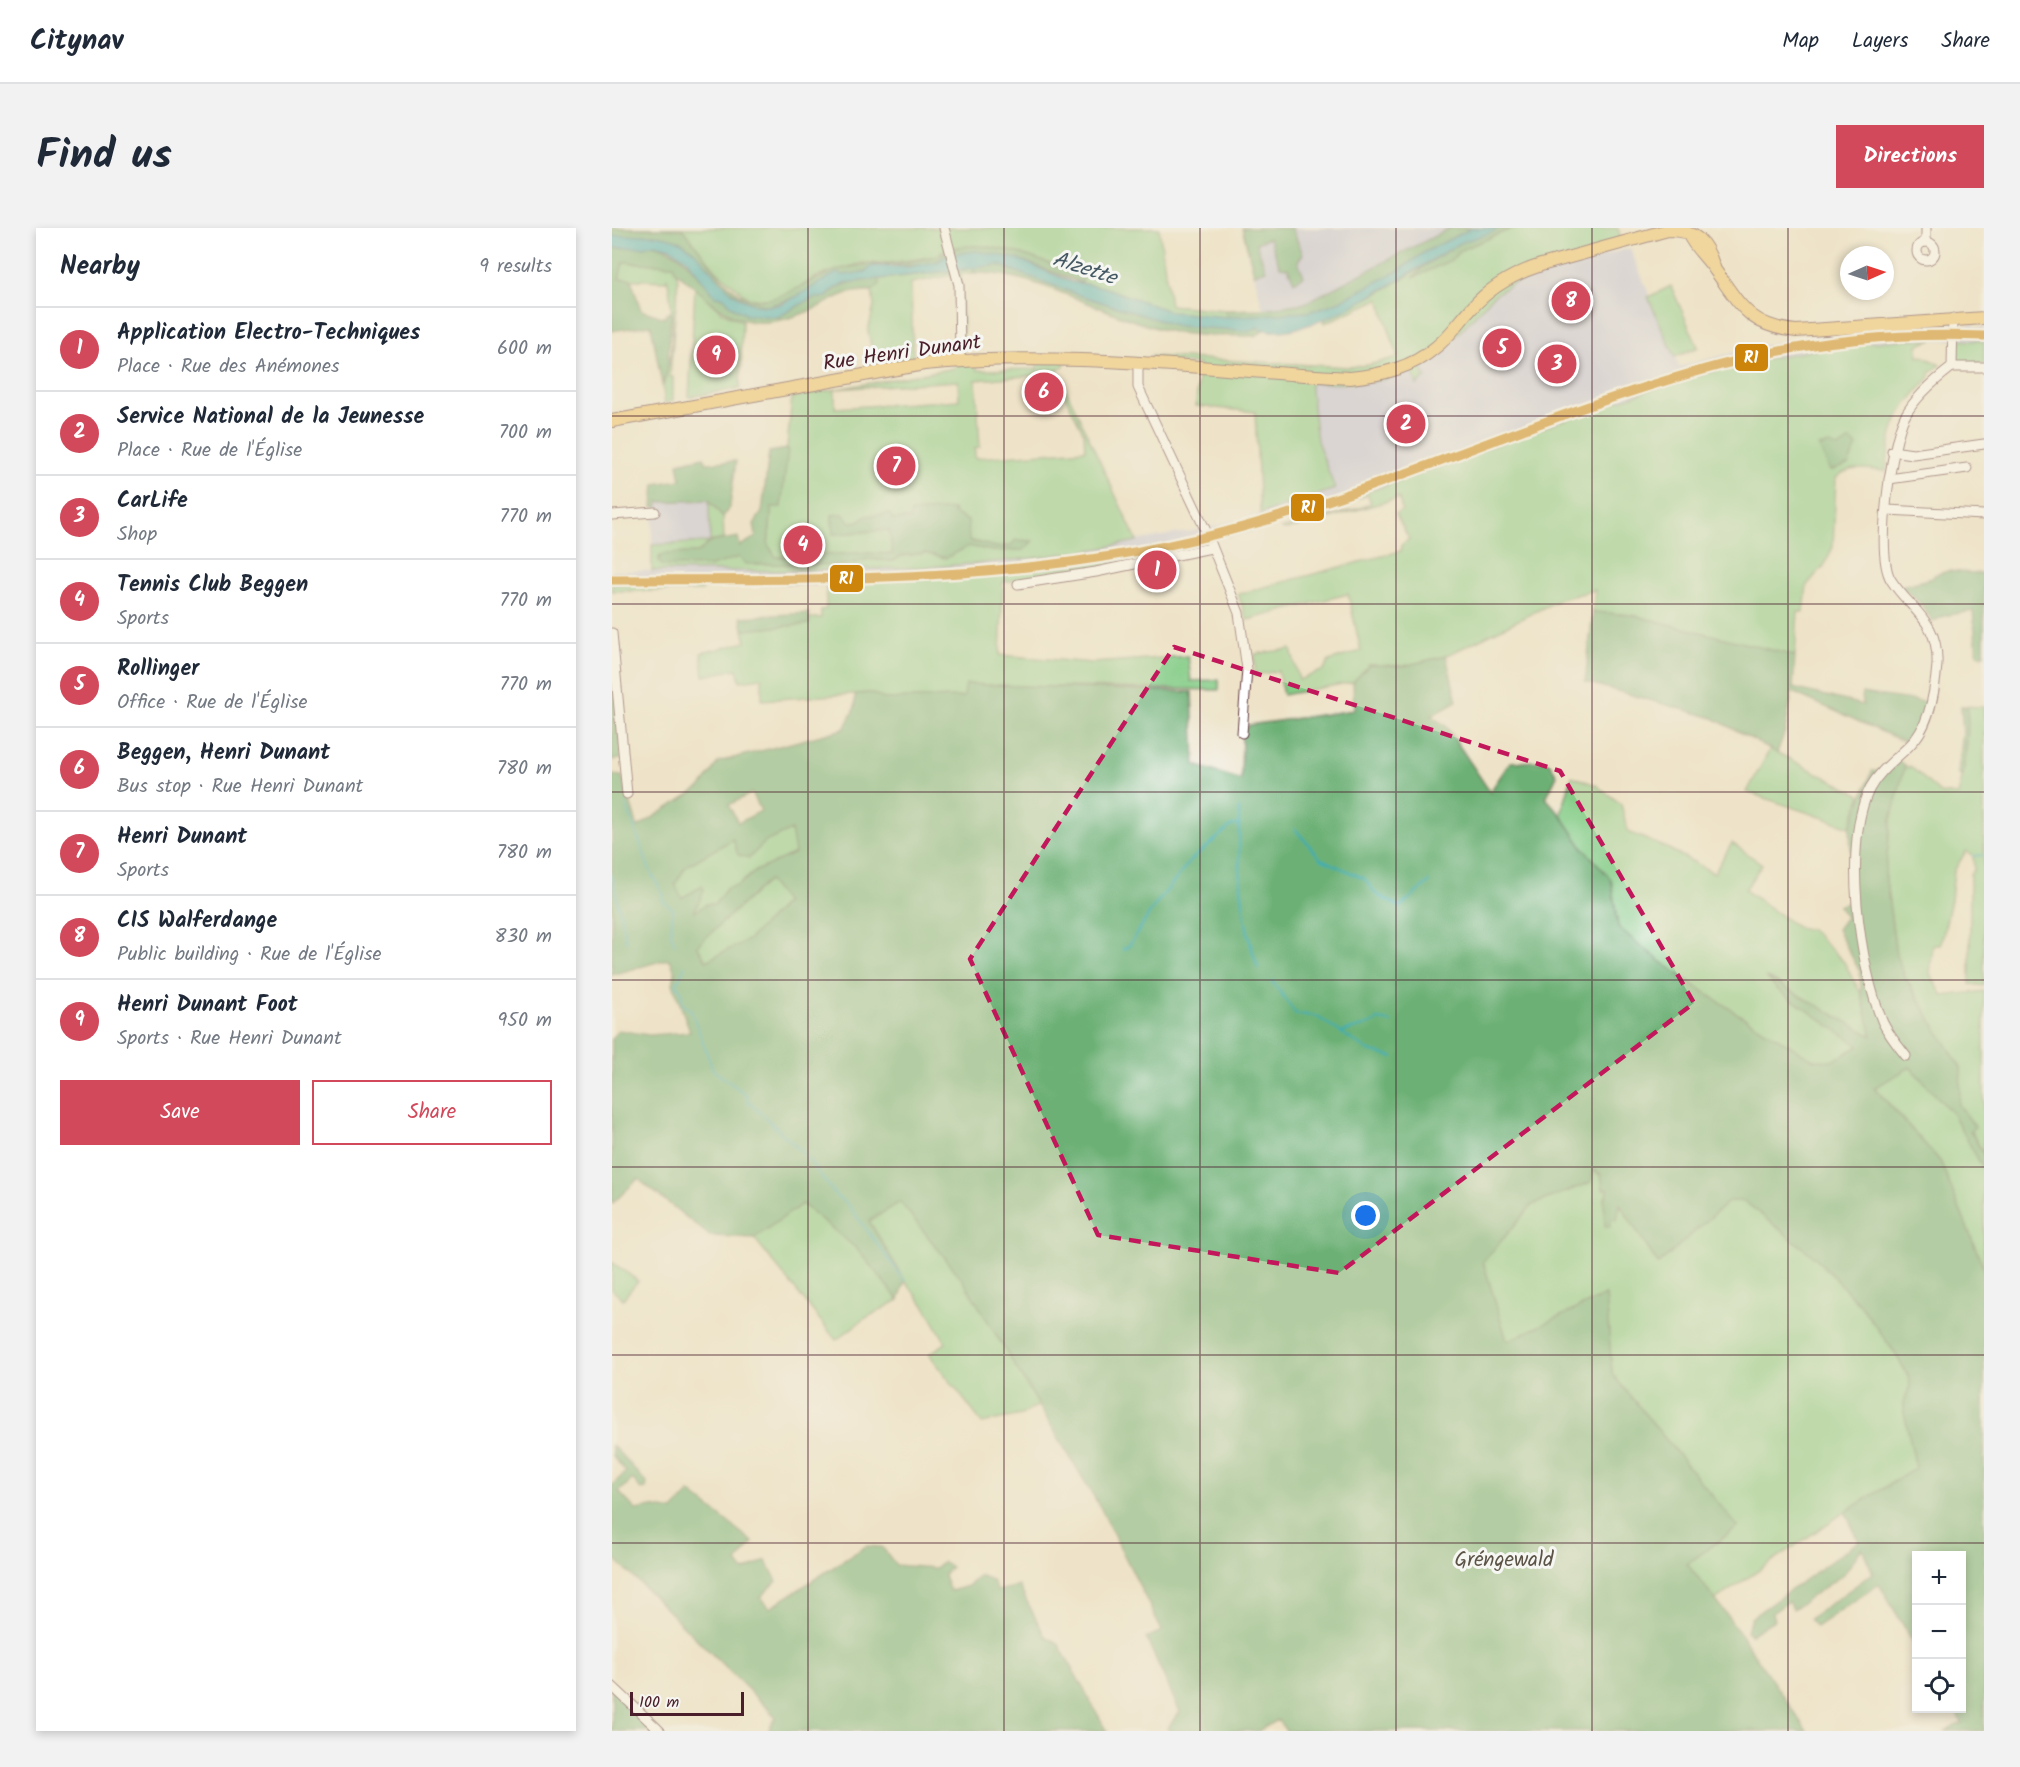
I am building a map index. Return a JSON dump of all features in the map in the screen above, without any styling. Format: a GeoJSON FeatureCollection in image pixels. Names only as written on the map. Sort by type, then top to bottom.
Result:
{"type":"FeatureCollection","features":[{"type":"Feature","properties":{"kind":"main road","name":"Rue Henri Dunant"},"geometry":{"type":"LineString","coordinates":[[612,421],[924,364],[960,361],[1030,358],[1350,378],[1395,370],[1435,348],[1488,291],[1521,272],[1668,230],[1692,231]]}},
{"type":"Feature","properties":{"kind":"main road"},"geometry":{"type":"LineString","coordinates":[[1692,231],[1693,246],[1714,267],[1746,313],[1761,323],[1778,329],[1796,331],[1953,318],[1984,318]]}},
{"type":"Feature","properties":{"kind":"street"},"geometry":{"type":"LineString","coordinates":[[944,228],[958,285],[960,361]]}},
{"type":"Feature","properties":{"kind":"street"},"geometry":{"type":"LineString","coordinates":[[1926,228],[1926,242]]}},
{"type":"Feature","properties":{"kind":"street"},"geometry":{"type":"LineString","coordinates":[[1952,367],[1953,318]]}},
{"type":"Feature","properties":{"kind":"street"},"geometry":{"type":"LineString","coordinates":[[1138,365],[1138,387],[1206,531],[1211,548],[1233,594],[1244,632],[1247,669],[1242,733]]}},
{"type":"Feature","properties":{"kind":"street"},"geometry":{"type":"LineString","coordinates":[[1906,1056],[1883,1023],[1871,988],[1862,946],[1856,828],[1871,786],[1882,770],[1921,732],[1932,700],[1937,665],[1936,649],[1925,619],[1891,579],[1886,567],[1884,555],[1892,451],[1906,414],[1932,382],[1952,367],[1984,367]]}},
{"type":"Feature","properties":{"kind":"street"},"geometry":{"type":"LineString","coordinates":[[1892,451],[1913,453],[1984,444]]}},
{"type":"Feature","properties":{"kind":"street"},"geometry":{"type":"LineString","coordinates":[[1889,479],[1967,468]]}},
{"type":"Feature","properties":{"kind":"street"},"geometry":{"type":"LineString","coordinates":[[1887,510],[1984,515]]}},
{"type":"Feature","properties":{"kind":"street"},"geometry":{"type":"LineString","coordinates":[[612,515],[655,513]]}},
{"type":"Feature","properties":{"kind":"street"},"geometry":{"type":"LineString","coordinates":[[1018,584],[1096,572],[1211,548]]}},
{"type":"Feature","properties":{"kind":"street"},"geometry":{"type":"LineString","coordinates":[[612,633],[627,794]]}},
{"type":"Feature","properties":{"kind":"street"},"geometry":{"type":"LineString","coordinates":[[612,1686],[660,1731]]}},
{"type":"Feature","properties":{"kind":"highlighted area"},"geometry":{"type":"Polygon","coordinates":[[[1174,647],[1560,771],[1694,1003],[1339,1273],[1098,1235],[970,959],[1174,647]]]}},
{"type":"Feature","properties":{"kind":"shaded area"},"geometry":{"type":"Polygon","coordinates":[[[1292,228],[1450,228],[1305,303],[1263,309],[1254,274],[1266,269],[1256,243],[1269,238],[1280,267],[1298,261],[1303,254],[1292,228]]]}},
{"type":"Feature","properties":{"kind":"shaded area"},"geometry":{"type":"Polygon","coordinates":[[[1630,248],[1679,367],[1750,348],[1836,332],[1909,327],[1957,328],[1974,324],[1975,328],[1984,328],[1984,341],[1910,339],[1836,346],[1764,360],[1680,381],[1367,491],[1250,529],[1144,555],[1083,565],[938,579],[612,584],[612,571],[847,569],[1037,558],[1203,529],[1260,514],[1335,489],[1317,441],[1309,382],[1350,385],[1397,377],[1439,354],[1493,297],[1510,285],[1542,272],[1630,248]]]}},
{"type":"Feature","properties":{"kind":"shaded area"},"geometry":{"type":"Polygon","coordinates":[[[709,500],[710,542],[652,545],[653,518],[658,502],[709,500]]]}},
{"type":"Feature","properties":{"kind":"green space"},"geometry":{"type":"Polygon","coordinates":[[[612,228],[1159,228],[1170,305],[1225,310],[1227,317],[1172,312],[1103,287],[1082,283],[1083,276],[1020,254],[976,246],[944,250],[938,256],[889,263],[862,263],[818,276],[790,293],[773,299],[749,299],[716,270],[682,229],[612,228]]]}},
{"type":"Feature","properties":{"kind":"green space"},"geometry":{"type":"Polygon","coordinates":[[[612,228],[682,229],[729,285],[747,298],[757,300],[781,295],[847,267],[918,260],[960,247],[975,246],[1006,250],[1083,276],[1082,283],[1018,259],[947,255],[928,264],[881,265],[855,274],[837,274],[796,297],[768,306],[749,302],[725,288],[695,255],[654,235],[612,236],[612,228]]]}},
{"type":"Feature","properties":{"kind":"green space"},"geometry":{"type":"Polygon","coordinates":[[[1242,228],[1292,228],[1303,254],[1298,261],[1304,276],[1294,282],[1288,268],[1280,267],[1269,238],[1256,243],[1266,270],[1254,274],[1242,228]]]}},
{"type":"Feature","properties":{"kind":"green space"},"geometry":{"type":"Polygon","coordinates":[[[1450,228],[1472,228],[1425,252],[1398,271],[1338,302],[1309,312],[1227,317],[1225,310],[1263,309],[1305,303],[1450,228]]]}},
{"type":"Feature","properties":{"kind":"green space"},"geometry":{"type":"Polygon","coordinates":[[[1500,228],[1513,228],[1461,250],[1451,260],[1413,278],[1424,266],[1459,243],[1500,228]]]}},
{"type":"Feature","properties":{"kind":"green space"},"geometry":{"type":"Polygon","coordinates":[[[1513,228],[1618,228],[1622,243],[1592,252],[1593,258],[1542,272],[1510,285],[1493,296],[1439,354],[1420,366],[1426,377],[1417,385],[1412,370],[1387,379],[1362,383],[1310,382],[1317,441],[1335,489],[1260,514],[1255,412],[1196,406],[1199,364],[1151,361],[1151,356],[1349,367],[1369,365],[1398,357],[1379,299],[1325,323],[1324,320],[1377,294],[1424,266],[1414,277],[1451,260],[1461,250],[1513,228]]]}},
{"type":"Feature","properties":{"kind":"green space"},"geometry":{"type":"Polygon","coordinates":[[[655,244],[682,259],[715,296],[724,297],[731,306],[746,315],[778,317],[811,298],[827,297],[844,285],[879,279],[880,284],[872,291],[847,294],[788,318],[768,322],[751,321],[736,317],[708,299],[675,271],[673,265],[623,262],[619,279],[631,279],[641,310],[665,318],[666,314],[671,312],[667,372],[662,385],[651,325],[612,331],[612,248],[643,247],[655,244]]]}},
{"type":"Feature","properties":{"kind":"green space"},"geometry":{"type":"Polygon","coordinates":[[[623,262],[674,265],[678,280],[670,377],[673,377],[673,400],[665,404],[663,387],[670,361],[672,337],[671,300],[667,278],[666,281],[619,279],[623,262]]]}},
{"type":"Feature","properties":{"kind":"green space"},"geometry":{"type":"Polygon","coordinates":[[[999,265],[1079,295],[1177,326],[1250,331],[1258,327],[1263,330],[1256,336],[1201,335],[1168,331],[1120,316],[1047,287],[998,275],[974,273],[973,266],[999,265]]]}},
{"type":"Feature","properties":{"kind":"green space"},"geometry":{"type":"Polygon","coordinates":[[[973,266],[974,273],[961,274],[964,350],[955,351],[955,286],[952,275],[911,283],[913,357],[875,364],[868,331],[874,306],[872,291],[879,284],[879,279],[966,270],[973,266]]]}},
{"type":"Feature","properties":{"kind":"green space"},"geometry":{"type":"Polygon","coordinates":[[[1671,286],[1698,347],[1675,357],[1648,297],[1671,286]]]}},
{"type":"Feature","properties":{"kind":"green space"},"geometry":{"type":"Polygon","coordinates":[[[695,287],[722,312],[742,321],[740,388],[689,397],[695,287]]]}},
{"type":"Feature","properties":{"kind":"green space"},"geometry":{"type":"Polygon","coordinates":[[[1910,339],[1933,340],[1918,345],[1918,357],[1923,356],[1940,365],[1930,373],[1930,377],[1897,419],[1886,471],[1853,469],[1836,478],[1833,547],[1824,566],[1807,585],[1804,612],[1798,612],[1795,656],[1632,615],[1593,612],[1595,590],[1561,599],[1446,656],[1404,666],[1369,665],[1353,682],[1283,695],[1278,671],[1255,675],[1255,654],[1291,649],[1299,680],[1324,670],[1329,661],[1361,651],[1348,594],[1247,620],[1238,594],[1401,551],[1401,545],[1409,539],[1396,514],[1402,510],[1399,498],[1287,530],[1281,529],[1363,507],[1371,503],[1368,495],[1251,531],[1213,538],[1331,504],[1562,420],[1706,373],[1793,354],[1910,339]]]}},
{"type":"Feature","properties":{"kind":"green space"},"geometry":{"type":"Polygon","coordinates":[[[1956,340],[1984,341],[1984,364],[1956,362],[1956,340]]]}},
{"type":"Feature","properties":{"kind":"green space"},"geometry":{"type":"Polygon","coordinates":[[[1038,359],[1065,360],[1064,367],[1057,370],[1137,541],[1017,560],[957,565],[773,571],[652,571],[652,545],[710,542],[698,553],[665,554],[711,566],[739,557],[847,565],[868,559],[894,561],[901,556],[926,553],[946,558],[969,546],[993,551],[1010,546],[996,547],[969,540],[953,509],[910,519],[850,522],[843,514],[832,515],[833,534],[890,530],[893,554],[775,557],[768,545],[772,506],[781,506],[792,397],[835,389],[835,408],[959,400],[958,381],[838,389],[955,368],[956,361],[976,360],[977,370],[1037,369],[1038,359]],[[1054,374],[976,380],[980,447],[975,448],[975,458],[1085,450],[1084,434],[1054,374]]]}},
{"type":"Feature","properties":{"kind":"green space"},"geometry":{"type":"Polygon","coordinates":[[[1850,440],[1857,446],[1848,465],[1830,471],[1819,447],[1830,444],[1838,448],[1850,440]]]}},
{"type":"Feature","properties":{"kind":"green space"},"geometry":{"type":"Polygon","coordinates":[[[788,449],[781,507],[772,507],[768,545],[776,557],[893,554],[889,530],[833,534],[832,515],[843,514],[850,522],[860,521],[866,516],[890,514],[893,520],[910,519],[911,512],[953,509],[953,513],[968,521],[969,541],[996,547],[1010,546],[1016,540],[1033,541],[1024,550],[993,551],[969,546],[946,558],[926,553],[901,556],[894,561],[868,559],[847,565],[746,564],[739,557],[711,566],[663,566],[659,562],[659,557],[665,554],[697,553],[710,542],[738,537],[740,546],[756,537],[754,524],[762,512],[769,452],[788,449]]]}},
{"type":"Feature","properties":{"kind":"green space"},"geometry":{"type":"Polygon","coordinates":[[[704,457],[706,463],[736,461],[730,506],[723,517],[709,500],[658,502],[658,507],[653,507],[655,484],[681,480],[678,463],[704,457]]]}},
{"type":"Feature","properties":{"kind":"green space"},"geometry":{"type":"Polygon","coordinates":[[[709,500],[723,517],[724,539],[710,542],[709,500]]]}},
{"type":"Feature","properties":{"kind":"green space"},"geometry":{"type":"Polygon","coordinates":[[[1207,540],[1204,546],[1083,571],[1003,582],[1000,655],[1093,663],[1188,656],[1191,681],[1219,680],[1219,690],[966,685],[964,697],[884,699],[870,693],[762,700],[762,678],[740,681],[737,669],[704,676],[701,653],[746,642],[743,630],[809,624],[809,618],[821,618],[821,610],[826,609],[826,585],[778,583],[940,577],[1047,568],[1100,561],[1207,540]]]}},
{"type":"Feature","properties":{"kind":"green space"},"geometry":{"type":"Polygon","coordinates":[[[1948,571],[1984,574],[1984,655],[1977,654],[1973,611],[1943,616],[1933,622],[1921,604],[1901,586],[1933,578],[1934,575],[1948,571]]]}},
{"type":"Feature","properties":{"kind":"green space"},"geometry":{"type":"Polygon","coordinates":[[[612,584],[702,584],[702,591],[612,591],[612,584]]]}},
{"type":"Feature","properties":{"kind":"green space"},"geometry":{"type":"Polygon","coordinates":[[[1593,612],[1632,615],[1795,656],[1793,688],[1863,705],[1862,693],[1927,702],[1918,726],[1905,742],[1792,692],[1785,731],[1777,753],[1713,718],[1585,682],[1593,612]]]}},
{"type":"Feature","properties":{"kind":"green space"},"geometry":{"type":"Polygon","coordinates":[[[809,613],[809,624],[743,630],[741,617],[809,613]]]}},
{"type":"Feature","properties":{"kind":"green space","name":"Gréngewald"},"geometry":{"type":"Polygon","coordinates":[[[1446,656],[1457,701],[1431,716],[1446,726],[1490,792],[1510,762],[1548,761],[1557,775],[1546,798],[1561,815],[1583,848],[1611,879],[1618,927],[1688,981],[1737,1014],[1814,1060],[1833,1061],[1859,1046],[1777,989],[1766,977],[1872,1036],[1861,993],[1860,972],[1837,929],[1846,917],[1838,906],[1847,903],[1852,882],[1850,827],[1872,771],[1888,772],[1899,761],[1905,765],[1891,820],[1885,873],[1896,955],[1906,979],[1961,1068],[1959,1105],[1975,1127],[1970,1131],[1984,1155],[1984,1170],[1953,1114],[1910,1067],[1874,1088],[1940,1161],[1984,1269],[1984,1731],[1945,1731],[1962,1723],[1956,1713],[1966,1713],[1966,1551],[1912,1551],[1912,1640],[1879,1584],[1816,1627],[1809,1619],[1873,1573],[1862,1548],[1844,1574],[1793,1609],[1788,1602],[1772,1613],[1774,1620],[1750,1635],[1747,1631],[1751,1618],[1859,1541],[1845,1512],[1916,1468],[1904,1412],[1904,1402],[1910,1386],[1909,1377],[1895,1353],[1861,1306],[1816,1258],[1744,1201],[1729,1201],[1658,1264],[1620,1204],[1617,1220],[1611,1219],[1610,1227],[1605,1226],[1604,1200],[1609,1189],[1603,1189],[1601,1174],[1593,1170],[1591,1182],[1532,1205],[1483,1262],[1507,1341],[1606,1295],[1612,1374],[1738,1527],[1687,1564],[1725,1612],[1807,1731],[1286,1731],[1278,1720],[1258,1731],[1169,1731],[1167,1728],[1180,1712],[1146,1638],[1162,1631],[1099,1505],[963,1280],[900,1202],[869,1221],[905,1281],[899,1300],[856,1248],[802,1204],[754,1238],[710,1236],[638,1179],[612,1204],[612,1039],[618,1030],[649,1035],[690,1032],[673,984],[675,973],[671,961],[668,959],[612,975],[612,775],[622,776],[638,827],[701,787],[718,762],[844,729],[855,707],[855,694],[871,693],[884,699],[964,697],[966,684],[1192,692],[1195,765],[1241,780],[1242,733],[1249,725],[1354,710],[1353,682],[1369,665],[1404,666],[1446,656]],[[752,793],[729,805],[738,823],[761,811],[752,793]],[[791,830],[765,842],[749,858],[738,855],[733,839],[686,866],[675,884],[682,898],[702,886],[704,890],[694,912],[707,904],[715,904],[727,888],[737,886],[756,871],[795,853],[791,830]],[[768,880],[697,946],[706,961],[748,940],[786,903],[768,880]]]}},
{"type":"Feature","properties":{"kind":"green space"},"geometry":{"type":"Polygon","coordinates":[[[612,664],[621,759],[612,760],[612,664]]]}},
{"type":"Feature","properties":{"kind":"green space"},"geometry":{"type":"Polygon","coordinates":[[[1961,706],[1984,707],[1984,986],[1970,984],[1970,875],[1974,869],[1973,856],[1966,851],[1954,871],[1951,900],[1941,945],[1933,945],[1930,974],[1943,996],[1984,991],[1984,1154],[1970,1130],[1975,1127],[1959,1105],[1961,1068],[1906,979],[1896,955],[1885,873],[1891,820],[1905,765],[1908,768],[1910,766],[1940,793],[1958,795],[1965,762],[1968,729],[1967,707],[1961,706]]]}},
{"type":"Feature","properties":{"kind":"green space"},"geometry":{"type":"Polygon","coordinates":[[[1961,706],[1967,707],[1968,731],[1963,776],[1958,773],[1963,732],[1961,706]]]}},
{"type":"Feature","properties":{"kind":"green space"},"geometry":{"type":"Polygon","coordinates":[[[1770,749],[1861,795],[1850,827],[1747,792],[1770,749]]]}},
{"type":"Feature","properties":{"kind":"green space"},"geometry":{"type":"Polygon","coordinates":[[[1572,776],[1596,785],[1621,804],[1628,832],[1667,848],[1714,873],[1732,843],[1762,864],[1745,890],[1797,927],[1812,930],[1844,962],[1866,1003],[1872,1037],[1768,978],[1777,989],[1859,1046],[1833,1061],[1814,1060],[1737,1014],[1688,981],[1618,927],[1611,879],[1583,848],[1561,815],[1572,776]]]}},
{"type":"Feature","properties":{"kind":"green space"},"geometry":{"type":"Polygon","coordinates":[[[791,829],[796,853],[756,871],[737,886],[727,888],[715,904],[693,913],[702,887],[681,898],[675,884],[686,866],[733,839],[749,858],[765,842],[791,829]]]}},
{"type":"Feature","properties":{"kind":"green space"},"geometry":{"type":"Polygon","coordinates":[[[769,880],[786,902],[748,940],[706,961],[697,945],[769,880]]]}},
{"type":"Feature","properties":{"kind":"green space"},"geometry":{"type":"Polygon","coordinates":[[[1910,1067],[1953,1114],[1984,1170],[1984,1269],[1940,1161],[1874,1087],[1910,1067]]]}},
{"type":"Feature","properties":{"kind":"green space"},"geometry":{"type":"Polygon","coordinates":[[[1593,1170],[1599,1174],[1606,1185],[1610,1198],[1611,1219],[1620,1204],[1658,1264],[1729,1201],[1744,1201],[1816,1258],[1861,1306],[1895,1353],[1909,1377],[1910,1386],[1904,1402],[1904,1412],[1916,1468],[1845,1512],[1715,1600],[1687,1564],[1738,1527],[1612,1374],[1606,1295],[1507,1341],[1483,1262],[1532,1205],[1591,1182],[1593,1170]]]}},
{"type":"Feature","properties":{"kind":"green space"},"geometry":{"type":"Polygon","coordinates":[[[900,1201],[963,1280],[1039,1405],[1021,1415],[982,1423],[929,1354],[946,1343],[869,1221],[900,1201]]]}},
{"type":"Feature","properties":{"kind":"green space"},"geometry":{"type":"Polygon","coordinates":[[[802,1204],[856,1248],[899,1300],[864,1319],[836,1340],[754,1238],[802,1204]]]}},
{"type":"Feature","properties":{"kind":"green space"},"geometry":{"type":"Polygon","coordinates":[[[612,1262],[638,1281],[623,1299],[612,1290],[612,1262]]]}},
{"type":"Feature","properties":{"kind":"green space"},"geometry":{"type":"Polygon","coordinates":[[[612,1445],[647,1483],[646,1489],[641,1490],[633,1479],[619,1492],[636,1510],[652,1507],[673,1511],[690,1492],[753,1542],[737,1562],[744,1571],[766,1560],[777,1581],[761,1597],[770,1608],[866,1546],[882,1547],[896,1565],[935,1568],[942,1562],[951,1567],[944,1575],[950,1591],[968,1586],[979,1575],[992,1580],[997,1591],[1019,1586],[1045,1636],[1058,1643],[1107,1731],[768,1731],[776,1717],[612,1556],[612,1485],[626,1472],[612,1455],[612,1445]]]}},
{"type":"Feature","properties":{"kind":"green space"},"geometry":{"type":"Polygon","coordinates":[[[612,1686],[660,1731],[612,1731],[612,1686]]]}},
{"type":"Feature","properties":{"kind":"water","name":"Alzette"},"geometry":{"type":"Polygon","coordinates":[[[1472,228],[1500,228],[1457,245],[1388,287],[1329,317],[1301,327],[1277,331],[1258,327],[1250,331],[1177,326],[1079,295],[999,265],[845,283],[834,289],[827,297],[811,299],[778,317],[746,315],[731,306],[724,297],[715,296],[687,260],[670,248],[655,244],[643,247],[612,248],[612,236],[668,237],[688,247],[699,256],[738,297],[751,303],[767,306],[784,303],[837,273],[843,275],[865,272],[872,266],[909,267],[939,261],[947,255],[976,251],[1018,259],[1072,282],[1103,287],[1172,312],[1227,317],[1309,312],[1338,302],[1398,271],[1425,252],[1472,228]]]}},
{"type":"Feature","properties":{"kind":"waterway"},"geometry":{"type":"LineString","coordinates":[[626,804],[650,871],[664,896],[662,900],[673,909],[671,934],[675,944]]}},
{"type":"Feature","properties":{"kind":"waterway"},"geometry":{"type":"LineString","coordinates":[[1239,808],[1240,869],[1244,909],[1258,968]]}},
{"type":"Feature","properties":{"kind":"waterway"},"geometry":{"type":"LineString","coordinates":[[1123,949],[1129,946],[1153,908],[1191,860],[1231,826],[1239,824]]}},
{"type":"Feature","properties":{"kind":"waterway"},"geometry":{"type":"LineString","coordinates":[[1295,829],[1321,859],[1365,879],[1376,894],[1400,907],[1429,882]]}},
{"type":"Feature","properties":{"kind":"waterway"},"geometry":{"type":"LineString","coordinates":[[1973,856],[1984,855]]}},
{"type":"Feature","properties":{"kind":"waterway"},"geometry":{"type":"LineString","coordinates":[[612,875],[626,941]]}},
{"type":"Feature","properties":{"kind":"waterway"},"geometry":{"type":"LineString","coordinates":[[685,966],[676,985],[681,990],[683,1004],[691,1010],[713,1070],[747,1095],[747,1100],[805,1155],[837,1197],[846,1202],[905,1281]]}},
{"type":"Feature","properties":{"kind":"waterway"},"geometry":{"type":"LineString","coordinates":[[1272,981],[1296,1014],[1316,1016],[1369,1051],[1393,1057]]}},
{"type":"Feature","properties":{"kind":"waterway"},"geometry":{"type":"LineString","coordinates":[[1342,1033],[1378,1020],[1391,1022]]}},
{"type":"Feature","properties":{"kind":"transit line","name":"R1"},"geometry":{"type":"LineString","coordinates":[[612,580],[934,575],[1014,569],[1093,559],[1172,545],[1313,506],[1626,393],[1753,357],[1810,346],[1867,339],[1926,335],[1984,336]]}},
{"type":"Feature","properties":{"kind":"place","name":"CIS Walferdange"},"geometry":{"type":"Point","coordinates":[1571,301]}},
{"type":"Feature","properties":{"kind":"place","name":"Rollinger"},"geometry":{"type":"Point","coordinates":[1502,348]}},
{"type":"Feature","properties":{"kind":"place","name":"Henri Dunant Foot"},"geometry":{"type":"Point","coordinates":[716,355]}},
{"type":"Feature","properties":{"kind":"place","name":"CarLife"},"geometry":{"type":"Point","coordinates":[1557,364]}},
{"type":"Feature","properties":{"kind":"place","name":"Beggen, Henri Dunant"},"geometry":{"type":"Point","coordinates":[1044,392]}},
{"type":"Feature","properties":{"kind":"place","name":"Service National de la Jeunesse"},"geometry":{"type":"Point","coordinates":[1406,424]}},
{"type":"Feature","properties":{"kind":"place","name":"Henri Dunant"},"geometry":{"type":"Point","coordinates":[896,466]}},
{"type":"Feature","properties":{"kind":"place","name":"Tennis Club Beggen"},"geometry":{"type":"Point","coordinates":[803,545]}},
{"type":"Feature","properties":{"kind":"place","name":"Application Electro-Techniques"},"geometry":{"type":"Point","coordinates":[1157,570]}}]}
